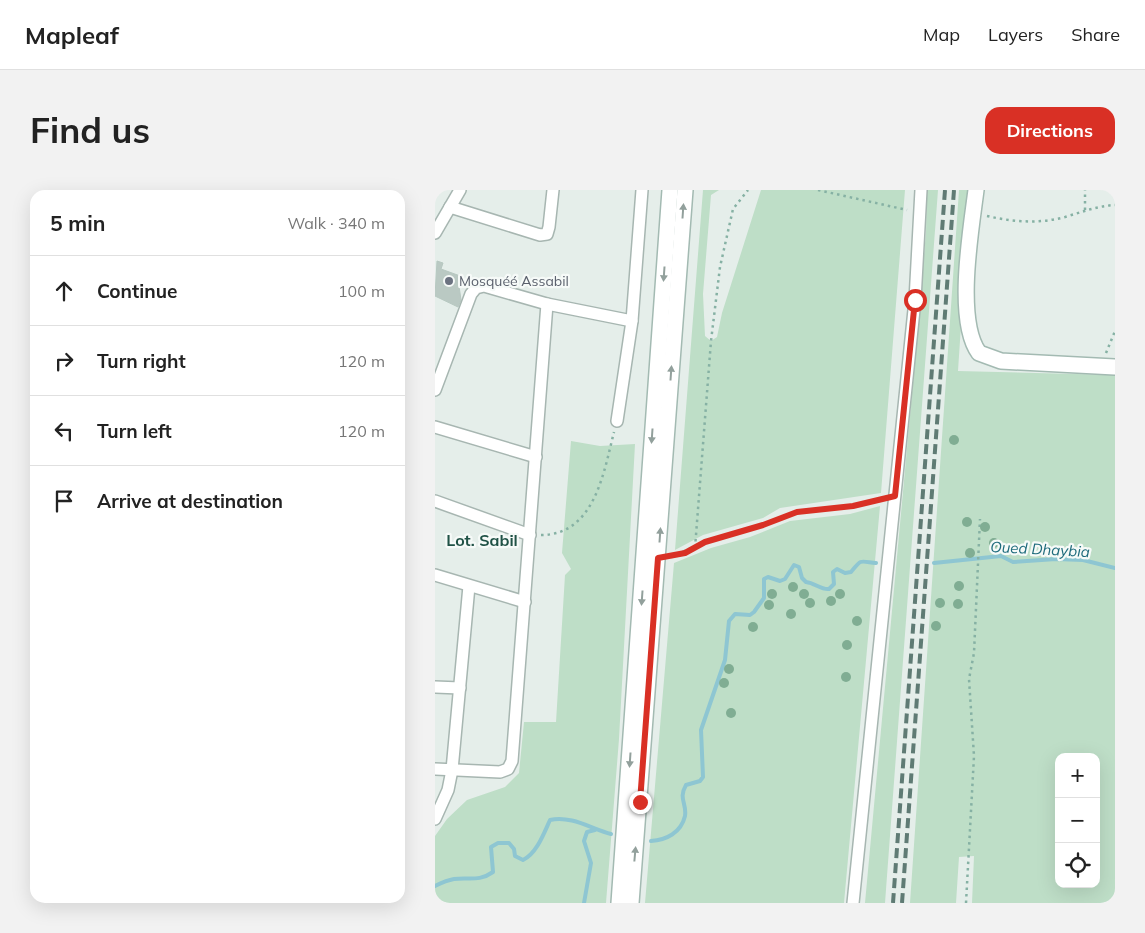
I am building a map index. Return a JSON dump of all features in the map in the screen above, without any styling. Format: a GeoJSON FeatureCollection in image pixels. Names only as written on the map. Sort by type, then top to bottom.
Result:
{"type":"FeatureCollection","features":[{"type":"Feature","properties":{"kind":"main road"},"geometry":{"type":"LineString","coordinates":[[619,903],[670,190]]}},
{"type":"Feature","properties":{"kind":"main road"},"geometry":{"type":"LineString","coordinates":[[631,903],[685,190]]}},
{"type":"Feature","properties":{"kind":"main road"},"geometry":{"type":"LineString","coordinates":[[976,190],[967,288],[967,317],[970,334],[979,353],[1001,361],[1108,366]]}},
{"type":"Feature","properties":{"kind":"street"},"geometry":{"type":"LineString","coordinates":[[435,232],[459,190]]}},
{"type":"Feature","properties":{"kind":"street"},"geometry":{"type":"LineString","coordinates":[[450,207],[540,235],[547,234],[553,190]]}},
{"type":"Feature","properties":{"kind":"street"},"geometry":{"type":"LineString","coordinates":[[617,421],[632,321],[642,190]]}},
{"type":"Feature","properties":{"kind":"street"},"geometry":{"type":"LineString","coordinates":[[853,903],[914,310],[921,190]]}},
{"type":"Feature","properties":{"kind":"street"},"geometry":{"type":"LineString","coordinates":[[435,390],[471,294],[476,288],[484,286],[547,304],[632,321]]}},
{"type":"Feature","properties":{"kind":"street"},"geometry":{"type":"LineString","coordinates":[[435,769],[500,772],[507,769],[513,761],[547,304]]}},
{"type":"Feature","properties":{"kind":"street"},"geometry":{"type":"LineString","coordinates":[[435,428],[536,456]]}},
{"type":"Feature","properties":{"kind":"street"},"geometry":{"type":"LineString","coordinates":[[435,502],[530,535]]}},
{"type":"Feature","properties":{"kind":"street"},"geometry":{"type":"LineString","coordinates":[[435,576],[525,602]]}},
{"type":"Feature","properties":{"kind":"street"},"geometry":{"type":"LineString","coordinates":[[435,819],[448,790],[452,770],[469,586]]}},
{"type":"Feature","properties":{"kind":"street"},"geometry":{"type":"LineString","coordinates":[[435,687],[459,688]]}},
{"type":"Feature","properties":{"kind":"street"},"geometry":{"type":"LineString","coordinates":[[435,789],[448,790]]}},
{"type":"Feature","properties":{"kind":"path"},"geometry":{"type":"LineString","coordinates":[[695,548],[711,341],[721,267],[733,209],[748,190]]}},
{"type":"Feature","properties":{"kind":"path"},"geometry":{"type":"LineString","coordinates":[[818,190],[903,209],[921,215]]}},
{"type":"Feature","properties":{"kind":"path"},"geometry":{"type":"LineString","coordinates":[[1085,190],[1085,210]]}},
{"type":"Feature","properties":{"kind":"path"},"geometry":{"type":"LineString","coordinates":[[973,212],[1011,222],[1038,222],[1064,217],[1085,210],[1115,205]]}},
{"type":"Feature","properties":{"kind":"path"},"geometry":{"type":"LineString","coordinates":[[1108,366],[1115,331]]}},
{"type":"Feature","properties":{"kind":"path"},"geometry":{"type":"LineString","coordinates":[[530,535],[547,535],[566,529],[582,517],[594,501],[601,482],[617,421]]}},
{"type":"Feature","properties":{"kind":"path"},"geometry":{"type":"LineString","coordinates":[[658,558],[676,556],[797,512],[853,506],[895,496]]}},
{"type":"Feature","properties":{"kind":"path"},"geometry":{"type":"LineString","coordinates":[[966,903],[974,756],[969,679],[974,653],[981,520]]}},
{"type":"Feature","properties":{"kind":"green space"},"geometry":{"type":"Polygon","coordinates":[[[703,190],[719,190],[711,195],[703,294],[705,336],[711,341],[717,337],[722,313],[761,190],[905,190],[881,493],[780,508],[763,518],[703,535],[675,550],[703,190]]]}},
{"type":"Feature","properties":{"kind":"green space"},"geometry":{"type":"Polygon","coordinates":[[[927,190],[938,190],[885,903],[865,903],[926,232],[927,190]]]}},
{"type":"Feature","properties":{"kind":"green space"},"geometry":{"type":"Polygon","coordinates":[[[959,190],[970,190],[958,371],[1115,375],[1115,903],[972,903],[974,856],[959,857],[956,903],[910,903],[959,190]]]}},
{"type":"Feature","properties":{"kind":"green space"},"geometry":{"type":"Polygon","coordinates":[[[571,441],[600,446],[635,444],[619,739],[606,903],[435,903],[435,836],[447,819],[467,800],[505,787],[519,773],[524,722],[556,722],[565,575],[571,569],[562,553],[571,441]]]}},
{"type":"Feature","properties":{"kind":"green space"},"geometry":{"type":"Polygon","coordinates":[[[880,506],[844,903],[645,903],[674,563],[711,548],[750,537],[790,521],[850,514],[880,506]]]}},
{"type":"Feature","properties":{"kind":"building","name":"Mosquéé Assabil"},"geometry":{"type":"Polygon","coordinates":[[[437,261],[443,263],[441,269],[463,277],[464,285],[459,286],[461,300],[458,307],[435,296],[437,261]]]}},
{"type":"Feature","properties":{"kind":"waterway","name":"Oued Dhaybia"},"geometry":{"type":"LineString","coordinates":[[934,563],[1001,556],[1013,562],[1056,559],[1083,560],[1115,568]]}},
{"type":"Feature","properties":{"kind":"waterway","name":"Oued Dhaybia"},"geometry":{"type":"LineString","coordinates":[[651,841],[667,837],[680,827],[685,816],[683,794],[686,785],[700,781],[703,777],[701,730],[725,660],[729,621],[735,614],[750,615],[754,612],[764,598],[764,579],[768,577],[780,581],[785,579],[794,565],[799,567],[802,578],[806,582],[829,589],[834,584],[833,572],[837,569],[845,573],[851,572],[861,562],[876,563]]}},
{"type":"Feature","properties":{"kind":"waterway","name":"Oued Dhaybia"},"geometry":{"type":"LineString","coordinates":[[435,886],[454,879],[483,877],[493,872],[491,847],[498,843],[509,843],[514,849],[515,856],[523,860],[536,848],[550,820],[566,819],[611,834]]}},
{"type":"Feature","properties":{"kind":"waterway","name":"Oued Dhaybia"},"geometry":{"type":"LineString","coordinates":[[584,903],[591,863],[584,841],[587,832],[595,830]]}},
{"type":"Feature","properties":{"kind":"railway"},"geometry":{"type":"LineString","coordinates":[[893,903],[945,190]]}},
{"type":"Feature","properties":{"kind":"railway"},"geometry":{"type":"LineString","coordinates":[[902,903],[954,190]]}},
{"type":"Feature","properties":{"kind":"place","name":"Mosquéé Assabil"},"geometry":{"type":"Point","coordinates":[449,281]}},
{"type":"Feature","properties":{"kind":"district","name":"Lot. Sabil"},"geometry":{"type":"Point","coordinates":[482,540]}},
{"type":"Feature","properties":{"kind":"route"},"geometry":{"type":"LineString","coordinates":[[640,802],[658,558],[667,558],[685,553],[705,542],[763,525],[797,512],[853,506],[895,496],[915,300]]}}]}
